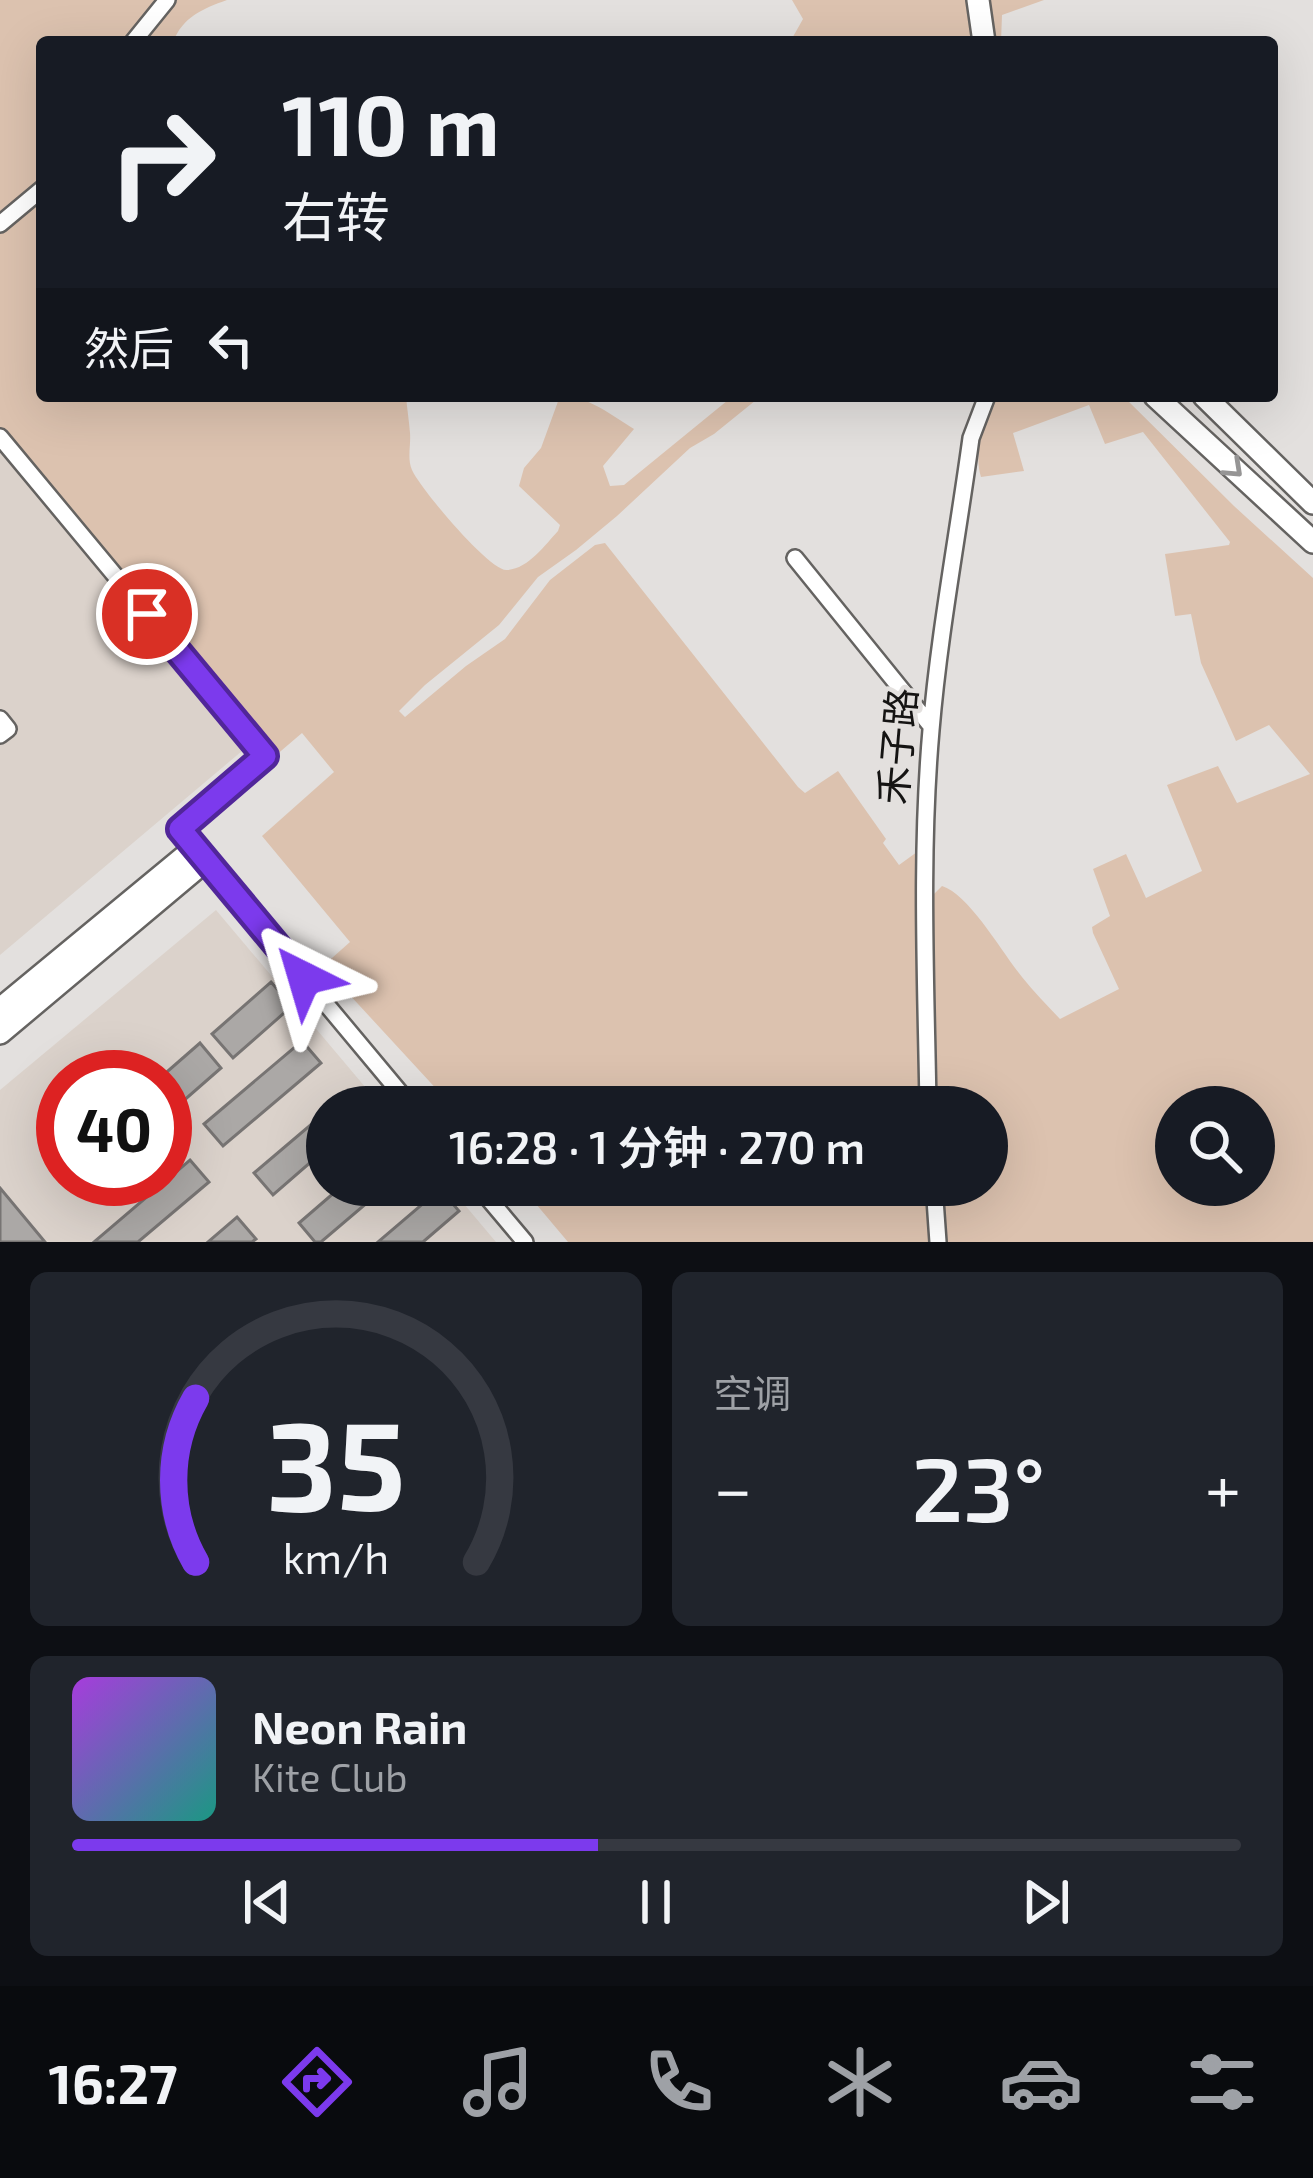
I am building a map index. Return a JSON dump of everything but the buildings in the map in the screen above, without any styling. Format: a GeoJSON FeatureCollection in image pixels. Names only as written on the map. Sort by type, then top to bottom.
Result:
{"type":"FeatureCollection","features":[{"type":"Feature","properties":{"kind":"main road"},"geometry":{"type":"LineString","coordinates":[[978,0],[983,36]]}},
{"type":"Feature","properties":{"kind":"main road"},"geometry":{"type":"LineString","coordinates":[[1161,402],[1313,542]]}},
{"type":"Feature","properties":{"kind":"main road"},"geometry":{"type":"LineString","coordinates":[[1210,402],[1313,503]]}},
{"type":"Feature","properties":{"kind":"main road"},"geometry":{"type":"LineString","coordinates":[[0,1010],[200,854]]}},
{"type":"Feature","properties":{"kind":"main road"},"geometry":{"type":"LineString","coordinates":[[0,1033],[200,854]]}},
{"type":"Feature","properties":{"kind":"street"},"geometry":{"type":"LineString","coordinates":[[138,36],[166,0]]}},
{"type":"Feature","properties":{"kind":"street"},"geometry":{"type":"LineString","coordinates":[[0,224],[36,194]]}},
{"type":"Feature","properties":{"kind":"street","name":"禾子路"},"geometry":{"type":"LineString","coordinates":[[928,1086],[925,874],[931,726],[971,438],[985,402]]}},
{"type":"Feature","properties":{"kind":"street"},"geometry":{"type":"LineString","coordinates":[[0,437],[265,756],[180,829],[394,1086]]}},
{"type":"Feature","properties":{"kind":"street"},"geometry":{"type":"LineString","coordinates":[[795,559],[931,726]]}},
{"type":"Feature","properties":{"kind":"street"},"geometry":{"type":"LineString","coordinates":[[0,719],[8,729],[0,735]]}},
{"type":"Feature","properties":{"kind":"street"},"geometry":{"type":"LineString","coordinates":[[492,1206],[515,1238]]}},
{"type":"Feature","properties":{"kind":"street"},"geometry":{"type":"LineString","coordinates":[[935,1206],[938,1242]]}},
{"type":"Feature","properties":{"kind":"shaded area"},"geometry":{"type":"Polygon","coordinates":[[[0,0],[227,0],[194,15],[176,36],[36,36],[36,402],[407,402],[412,470],[472,544],[507,570],[536,555],[560,525],[519,486],[524,468],[541,448],[558,402],[590,403],[634,429],[603,466],[610,486],[624,485],[726,402],[754,402],[690,448],[617,516],[538,577],[499,625],[399,711],[405,717],[505,639],[550,580],[595,545],[605,543],[798,787],[805,793],[838,771],[899,865],[917,852],[922,856],[932,896],[942,886],[963,900],[1060,1019],[1119,989],[1093,933],[1092,927],[1110,916],[1093,869],[1126,854],[1146,898],[1202,871],[1167,785],[1218,766],[1237,803],[1310,774],[1269,725],[1236,741],[1201,663],[1191,614],[1175,616],[1165,554],[1230,542],[1143,432],[1105,444],[1089,405],[1013,433],[1024,471],[981,477],[979,447],[990,402],[1129,402],[1313,578],[1313,1242],[568,1242],[538,1206],[1008,1206],[1008,1086],[434,1086],[323,966],[350,942],[262,836],[334,772],[302,733],[268,762],[0,427],[0,0]]]}},
{"type":"Feature","properties":{"kind":"shaded area"},"geometry":{"type":"Polygon","coordinates":[[[792,0],[1044,0],[1002,15],[1001,36],[793,36],[803,19],[792,0]]]}},
{"type":"Feature","properties":{"kind":"shaded area"},"geometry":{"type":"Polygon","coordinates":[[[0,442],[242,751],[0,955],[0,442]]]}},
{"type":"Feature","properties":{"kind":"shaded area"},"geometry":{"type":"Polygon","coordinates":[[[216,910],[364,1086],[306,1086],[306,1206],[466,1206],[496,1242],[0,1242],[0,1090],[36,1060],[36,1206],[192,1206],[192,1050],[48,1050],[216,910]]]}},
{"type":"Feature","properties":{"kind":"route"},"geometry":{"type":"LineString","coordinates":[[147,614],[265,756],[180,829],[304,978]]}}]}
